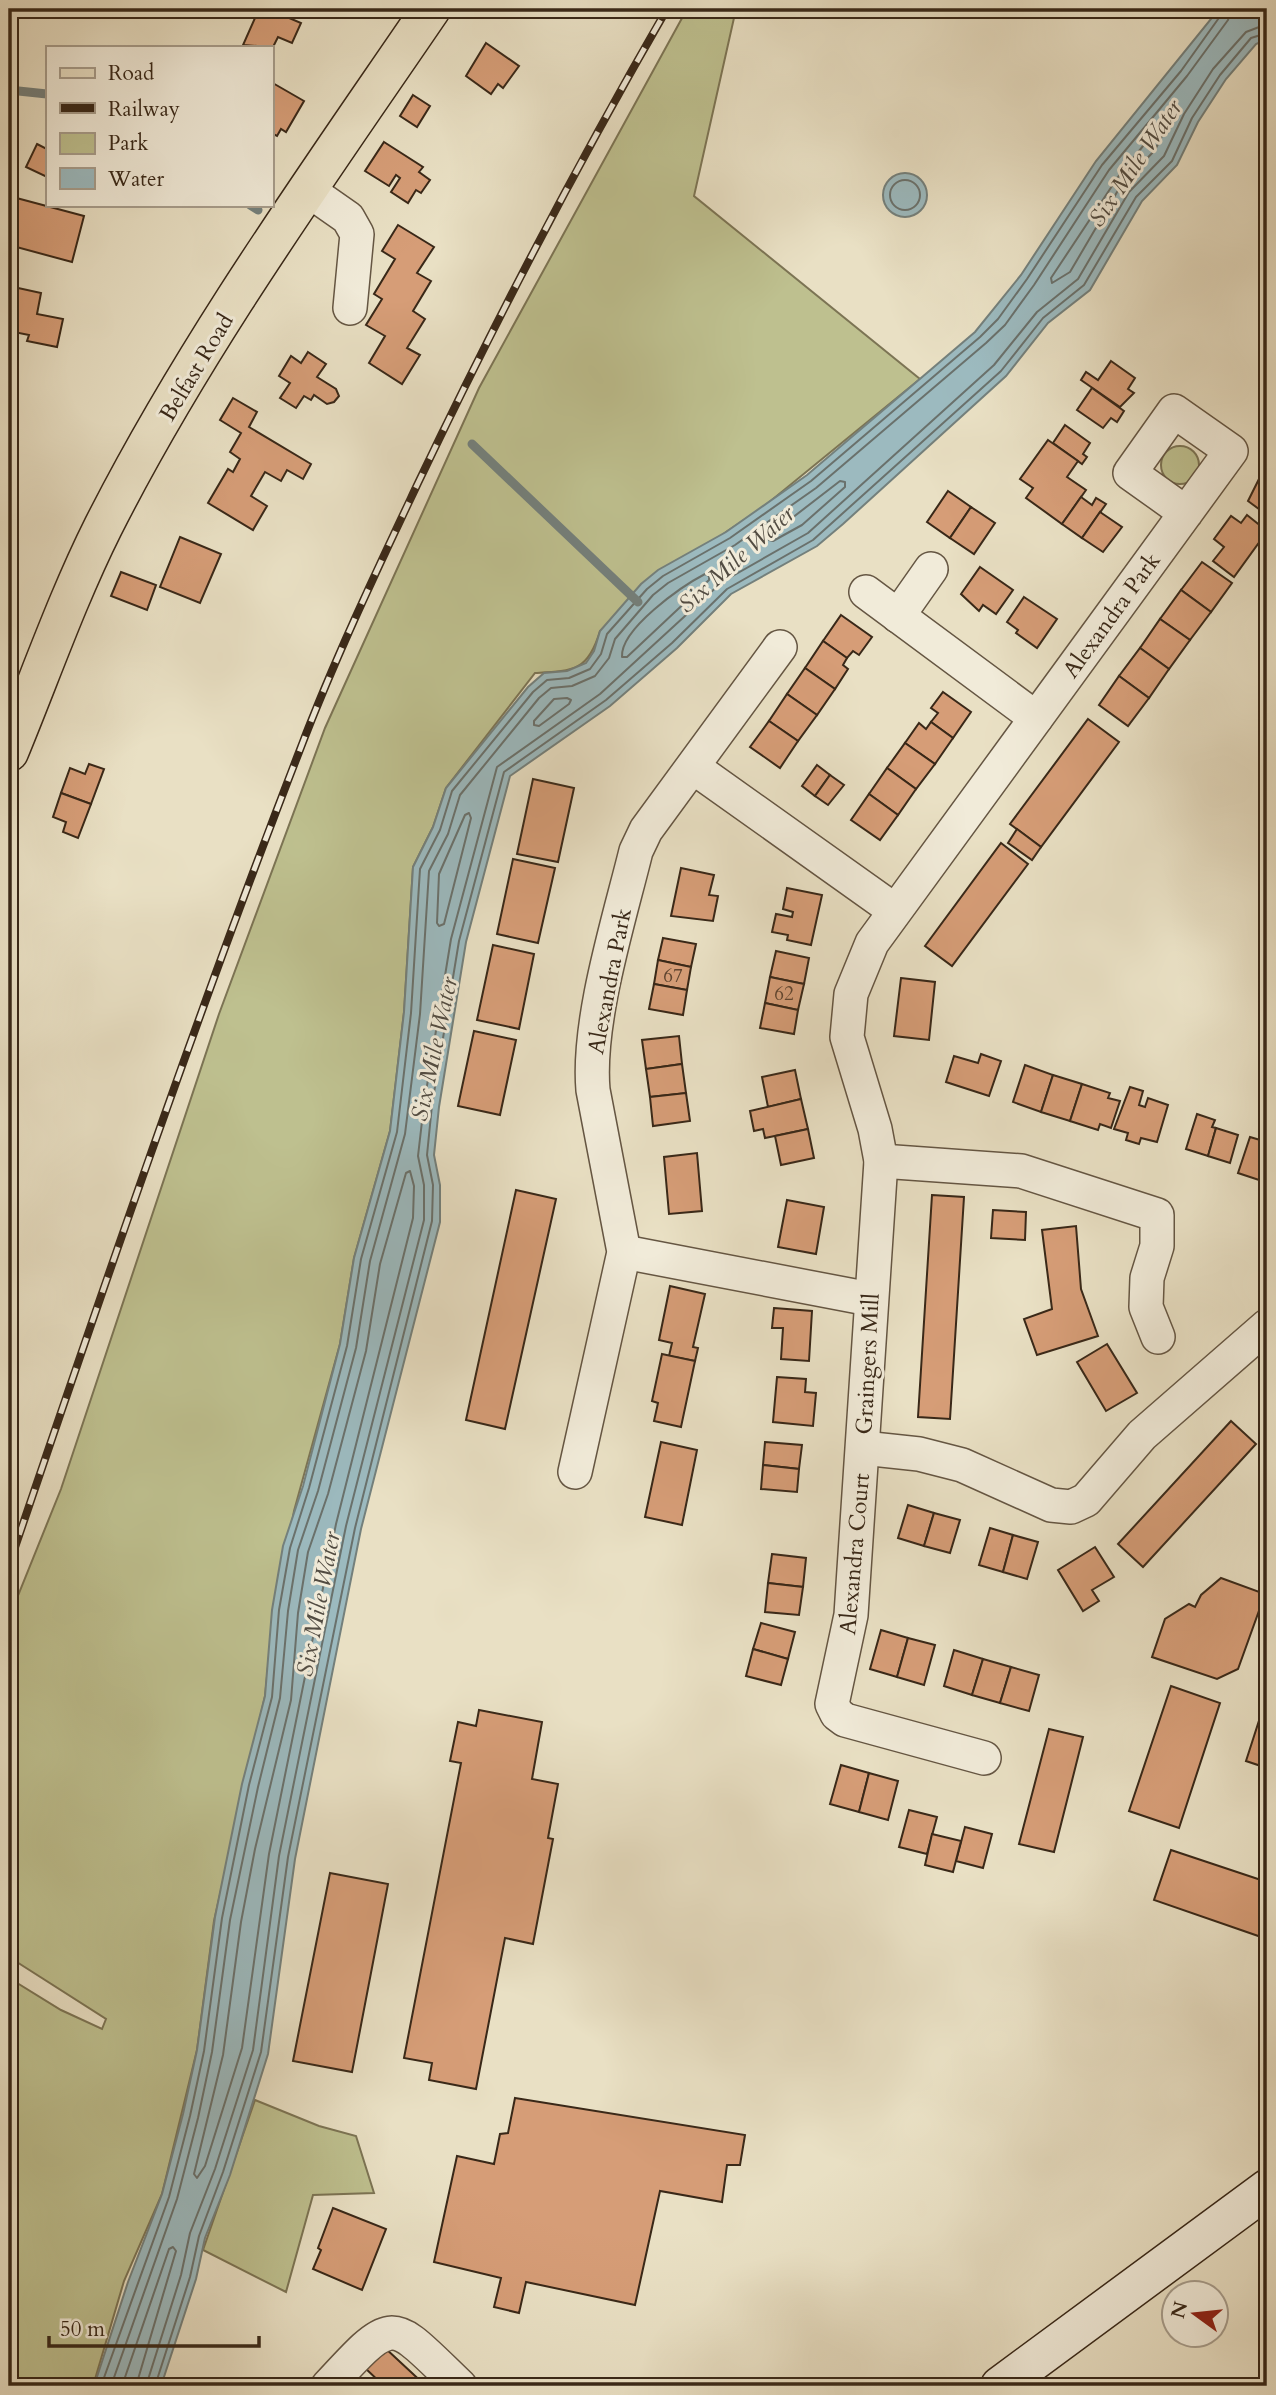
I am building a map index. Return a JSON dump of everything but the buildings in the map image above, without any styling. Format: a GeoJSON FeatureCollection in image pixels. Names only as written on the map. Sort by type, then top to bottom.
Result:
{"type":"FeatureCollection","features":[{"type":"Feature","properties":{"kind":"main road","name":"Belfast Road"},"geometry":{"type":"LineString","coordinates":[[9,751],[103,528],[171,406],[308,190],[431,9]]}},
{"type":"Feature","properties":{"kind":"main road"},"geometry":{"type":"LineString","coordinates":[[1000,2386],[1267,2189]]}},
{"type":"Feature","properties":{"kind":"street"},"geometry":{"type":"LineString","coordinates":[[308,190],[348,218],[357,233],[350,308]]}},
{"type":"Feature","properties":{"kind":"street","name":"Alexandra Park"},"geometry":{"type":"LineString","coordinates":[[881,1161],[875,1129],[849,1050],[847,1024],[851,994],[872,943],[1185,513]]}},
{"type":"Feature","properties":{"kind":"street"},"geometry":{"type":"LineString","coordinates":[[898,616],[931,569]]}},
{"type":"Feature","properties":{"kind":"street"},"geometry":{"type":"LineString","coordinates":[[866,592],[1036,718]]}},
{"type":"Feature","properties":{"kind":"street","name":"Alexandra Park"},"geometry":{"type":"LineString","coordinates":[[575,1472],[624,1252],[593,1090],[594,1045],[617,929],[640,840],[780,646]]}},
{"type":"Feature","properties":{"kind":"street"},"geometry":{"type":"LineString","coordinates":[[693,767],[894,910]]}},
{"type":"Feature","properties":{"kind":"street"},"geometry":{"type":"LineString","coordinates":[[881,1161],[1021,1171],[1157,1215],[1157,1246],[1147,1279],[1146,1307],[1158,1337]]}},
{"type":"Feature","properties":{"kind":"street","name":"Graingers Mill"},"geometry":{"type":"LineString","coordinates":[[881,1161],[870,1299],[863,1448],[919,1454],[962,1465],[1051,1505],[1071,1507],[1086,1500],[1142,1435],[1267,1326]]}},
{"type":"Feature","properties":{"kind":"street"},"geometry":{"type":"LineString","coordinates":[[624,1252],[870,1299]]}},
{"type":"Feature","properties":{"kind":"street","name":"Alexandra Court"},"geometry":{"type":"LineString","coordinates":[[863,1448],[851,1615],[832,1698],[834,1709],[845,1720],[984,1758]]}},
{"type":"Feature","properties":{"kind":"street"},"geometry":{"type":"LineString","coordinates":[[328,2386],[366,2345],[380,2334],[392,2331],[415,2343],[460,2386]]}},
{"type":"Feature","properties":{"kind":"green space"},"geometry":{"type":"Polygon","coordinates":[[[687,9],[736,9],[694,196],[920,379],[762,508],[726,532],[600,631],[590,654],[578,666],[535,673],[446,788],[433,827],[413,867],[404,1012],[390,1131],[354,1258],[340,1344],[294,1511],[270,1647],[265,1696],[214,1921],[197,2050],[162,2194],[124,2281],[93,2386],[9,2386],[9,1978],[61,2010],[102,2029],[106,2019],[9,1957],[9,1618],[61,1489],[219,1014],[325,728],[479,388],[687,9]]]}},
{"type":"Feature","properties":{"kind":"green space"},"geometry":{"type":"Polygon","coordinates":[[[1180,446],[1194,451],[1199,465],[1194,479],[1180,484],[1166,479],[1161,465],[1166,451],[1180,446]]]}},
{"type":"Feature","properties":{"kind":"green space"},"geometry":{"type":"Polygon","coordinates":[[[255,2100],[319,2126],[356,2136],[374,2193],[313,2195],[286,2292],[203,2250],[255,2100]]]}},
{"type":"Feature","properties":{"kind":"water","name":"Six Mile Water"},"geometry":{"type":"Polygon","coordinates":[[[1219,9],[1267,9],[1267,39],[1256,44],[1226,79],[1198,122],[1177,165],[1142,201],[1090,290],[1048,323],[1006,376],[817,546],[731,594],[677,648],[610,706],[510,776],[466,942],[439,1107],[434,1155],[440,1185],[440,1222],[361,1529],[295,1859],[268,2054],[230,2175],[205,2238],[196,2279],[161,2386],[94,2386],[128,2282],[162,2194],[183,2114],[197,2050],[215,1917],[242,1784],[265,1696],[272,1610],[283,1546],[303,1486],[340,1344],[354,1258],[390,1131],[404,1012],[413,867],[433,827],[446,788],[528,687],[544,673],[567,671],[586,663],[594,651],[600,631],[641,584],[658,570],[726,532],[807,475],[975,332],[1021,275],[1096,161],[1219,9]]]}},
{"type":"Feature","properties":{"kind":"water"},"geometry":{"type":"Polygon","coordinates":[[[905,173],[921,179],[927,195],[921,211],[905,217],[889,211],[883,195],[889,179],[905,173]]]}},
{"type":"Feature","properties":{"kind":"waterway"},"geometry":{"type":"LineString","coordinates":[[9,90],[46,94]]}},
{"type":"Feature","properties":{"kind":"waterway"},"geometry":{"type":"LineString","coordinates":[[252,206],[258,210]]}},
{"type":"Feature","properties":{"kind":"waterway"},"geometry":{"type":"LineString","coordinates":[[472,444],[638,602]]}},
{"type":"Feature","properties":{"kind":"railway"},"geometry":{"type":"LineString","coordinates":[[9,1565],[187,1052],[262,848],[328,680],[387,548],[477,363],[569,184],[667,9]]}}]}
